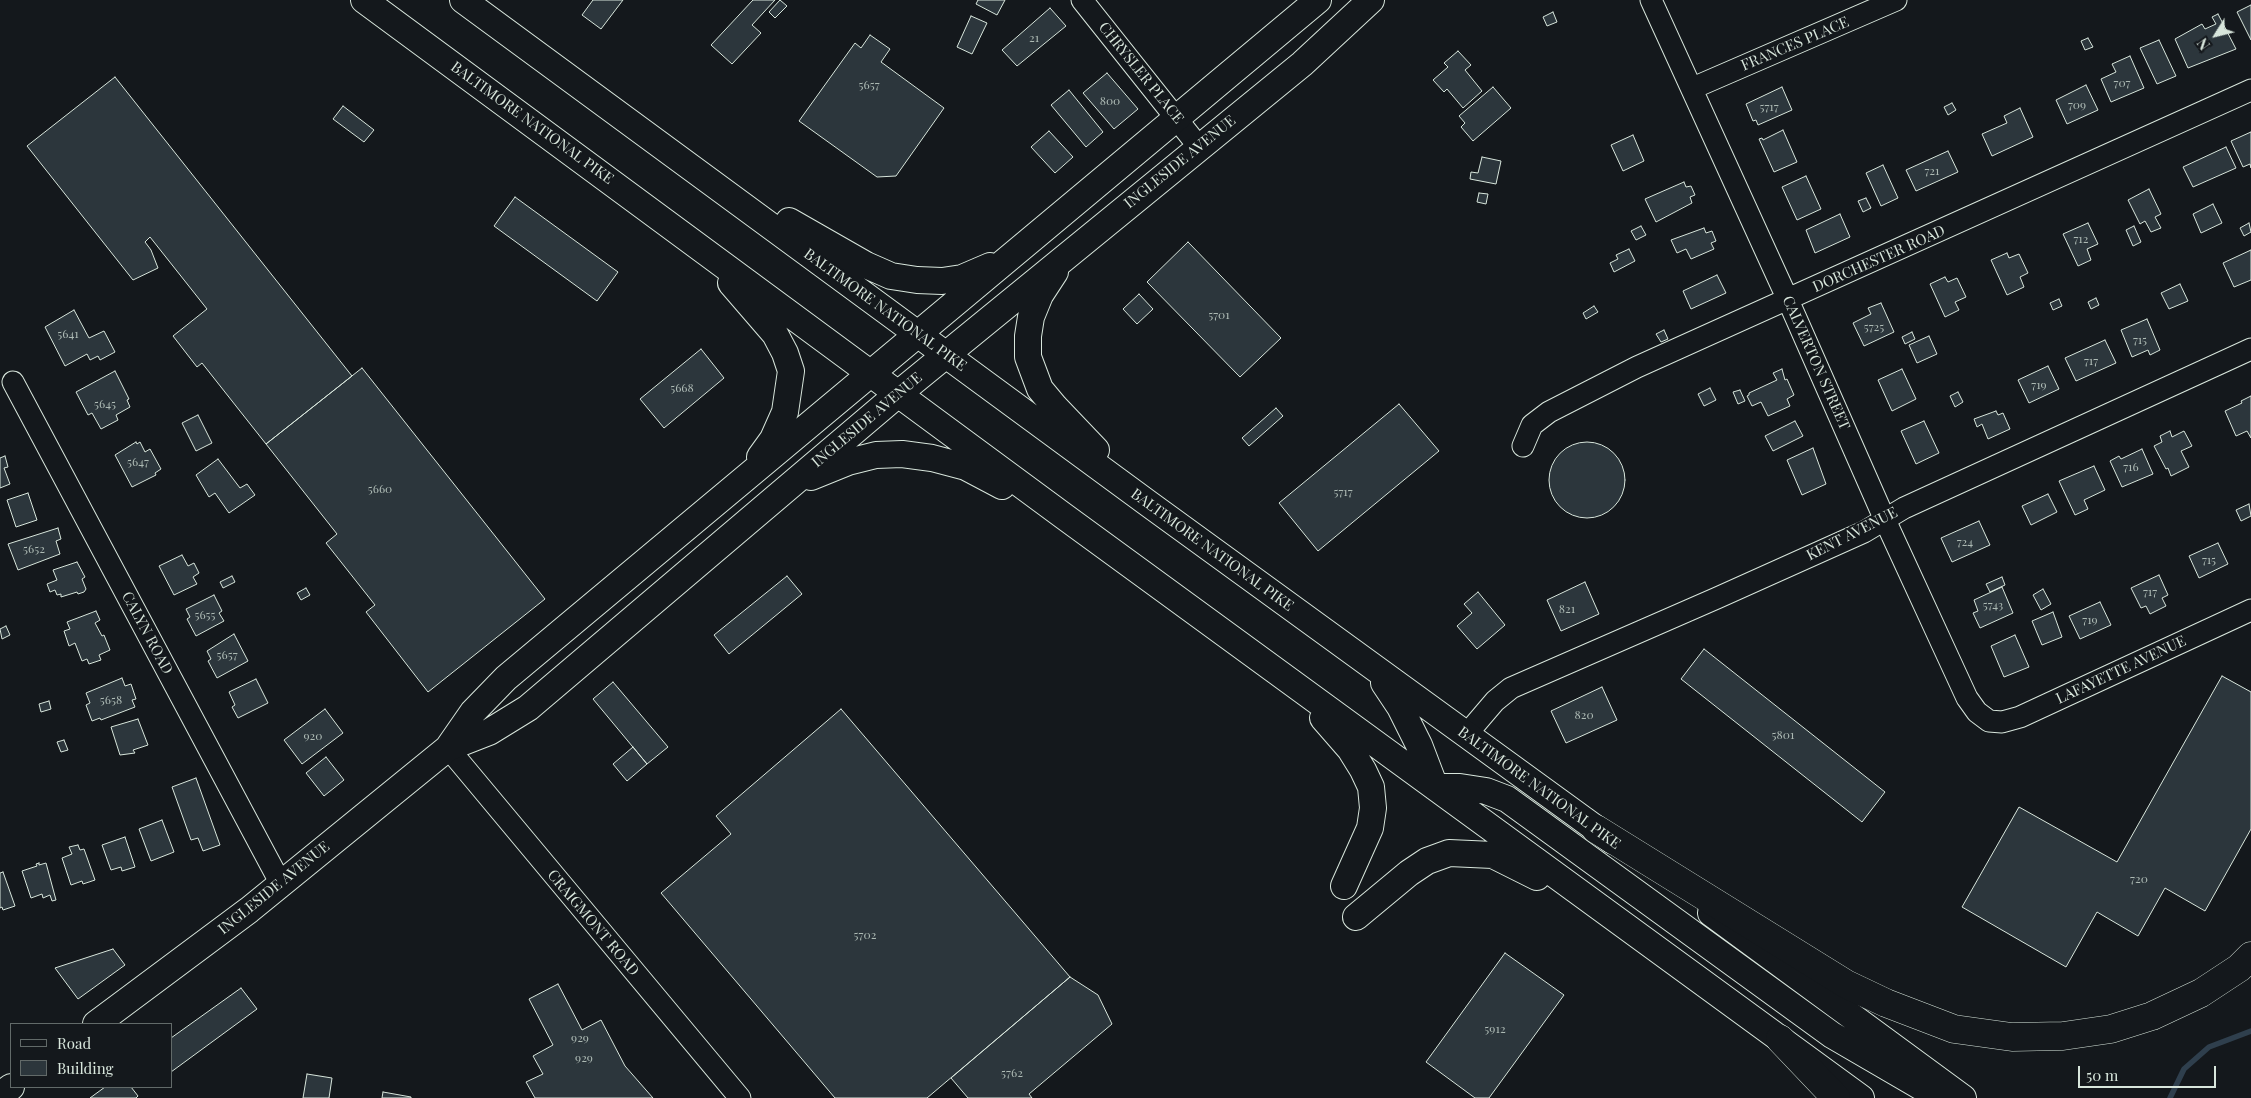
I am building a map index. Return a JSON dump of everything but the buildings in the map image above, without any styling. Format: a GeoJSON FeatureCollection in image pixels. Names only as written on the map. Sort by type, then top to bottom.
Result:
{"type":"FeatureCollection","features":[{"type":"Feature","properties":{"kind":"highway"},"geometry":{"type":"LineString","coordinates":[[1596,829],[1846,984],[1886,1003],[1954,1029],[2012,1037],[2064,1036],[2111,1029],[2152,1016],[2201,993],[2239,968],[2251,956]]}},
{"type":"Feature","properties":{"kind":"highway"},"geometry":{"type":"LineString","coordinates":[[1780,1039],[1836,1098]]}},
{"type":"Feature","properties":{"kind":"main road","name":"BALTIMORE NATIONAL PIKE"},"geometry":{"type":"LineString","coordinates":[[364,0],[1065,517],[1861,1098]]}},
{"type":"Feature","properties":{"kind":"main road","name":"BALTIMORE NATIONAL PIKE"},"geometry":{"type":"LineString","coordinates":[[463,0],[945,355],[1962,1098]]}},
{"type":"Feature","properties":{"kind":"main road","name":"INGLESIDE AVENUE"},"geometry":{"type":"LineString","coordinates":[[97,1023],[281,884],[448,748],[473,712],[506,678],[1318,0]]}},
{"type":"Feature","properties":{"kind":"main road","name":"INGLESIDE AVENUE"},"geometry":{"type":"LineString","coordinates":[[448,748],[489,732],[528,708],[898,394],[1067,254],[1302,64],[1371,0]]}},
{"type":"Feature","properties":{"kind":"main road"},"geometry":{"type":"LineString","coordinates":[[685,163],[866,265],[891,276],[917,280],[942,281],[956,279],[1012,257]]}},
{"type":"Feature","properties":{"kind":"main road"},"geometry":{"type":"LineString","coordinates":[[700,246],[775,334],[785,353],[791,371],[785,412],[773,439],[741,482]]}},
{"type":"Feature","properties":{"kind":"main road"},"geometry":{"type":"LineString","coordinates":[[1067,254],[1040,295],[1030,317],[1028,357],[1033,374],[1040,389],[1055,407],[1149,504]]}},
{"type":"Feature","properties":{"kind":"main road"},"geometry":{"type":"LineString","coordinates":[[789,486],[848,462],[876,455],[902,454],[932,458],[966,467],[1065,517]]}},
{"type":"Feature","properties":{"kind":"main road"},"geometry":{"type":"LineString","coordinates":[[1373,667],[1400,707],[1419,745],[1435,788],[1460,787],[1486,791],[1507,799],[1832,1035],[1943,1098]]}},
{"type":"Feature","properties":{"kind":"main road"},"geometry":{"type":"LineString","coordinates":[[1289,680],[1350,749],[1364,770],[1371,787],[1374,808],[1370,828],[1344,886]]}},
{"type":"Feature","properties":{"kind":"main road"},"geometry":{"type":"LineString","coordinates":[[1356,917],[1408,874],[1427,862],[1448,853],[1493,855],[1605,911]]}},
{"type":"Feature","properties":{"kind":"street","name":"CHRYSLER PLACE"},"geometry":{"type":"LineString","coordinates":[[1082,0],[1199,147]]}},
{"type":"Feature","properties":{"kind":"street","name":"CALVERTON STREET"},"geometry":{"type":"LineString","coordinates":[[1651,0],[1693,88],[1885,520],[1967,698],[1977,712],[1989,721]]}},
{"type":"Feature","properties":{"kind":"street","name":"FRANCES PLACE"},"geometry":{"type":"LineString","coordinates":[[1693,88],[1896,0]]}},
{"type":"Feature","properties":{"kind":"street","name":"DORCHESTER ROAD"},"geometry":{"type":"LineString","coordinates":[[1524,446],[1532,425],[1549,412],[1637,367],[2251,90]]}},
{"type":"Feature","properties":{"kind":"street","name":"KENT AVENUE"},"geometry":{"type":"LineString","coordinates":[[1466,736],[1495,701],[1511,688],[1864,532],[1904,508],[2251,349]]}},
{"type":"Feature","properties":{"kind":"street","name":"CALYN ROAD"},"geometry":{"type":"LineString","coordinates":[[13,382],[281,884]]}},
{"type":"Feature","properties":{"kind":"street","name":"LAFAYETTE AVENUE"},"geometry":{"type":"LineString","coordinates":[[1989,721],[2002,722],[2020,717],[2251,610]]}},
{"type":"Feature","properties":{"kind":"street","name":"CRAIGMONT ROAD"},"geometry":{"type":"LineString","coordinates":[[448,748],[740,1098]]}},
{"type":"Feature","properties":{"kind":"waterway"},"geometry":{"type":"LineString","coordinates":[[2170,1098],[2184,1069],[2209,1047],[2251,1031]]}}]}
